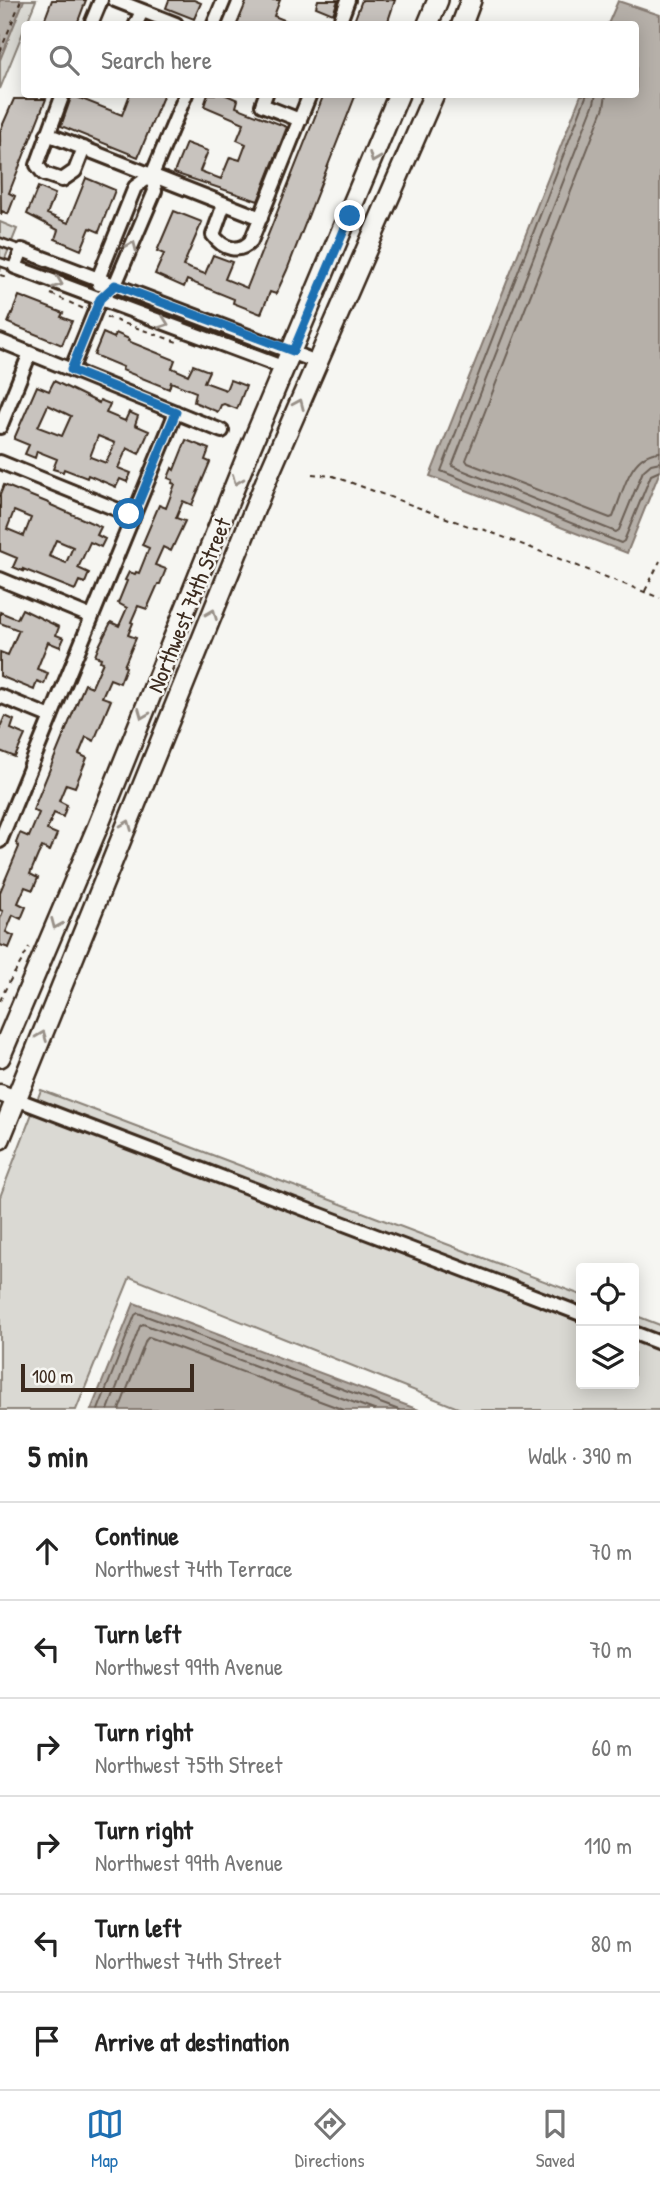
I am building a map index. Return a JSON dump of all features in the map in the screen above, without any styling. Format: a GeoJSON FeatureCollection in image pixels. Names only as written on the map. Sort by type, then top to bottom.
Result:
{"type":"FeatureCollection","features":[{"type":"Feature","properties":{"kind":"main road"},"geometry":{"type":"LineString","coordinates":[[429,21],[438,0]]}},
{"type":"Feature","properties":{"kind":"main road"},"geometry":{"type":"LineString","coordinates":[[463,21],[471,0]]}},
{"type":"Feature","properties":{"kind":"main road","name":"Northwest 74th Street"},"geometry":{"type":"LineString","coordinates":[[0,1057],[98,826],[249,451],[397,98]]}},
{"type":"Feature","properties":{"kind":"main road","name":"Northwest 74th Street"},"geometry":{"type":"LineString","coordinates":[[0,1139],[8,1096],[268,476],[432,98]]}},
{"type":"Feature","properties":{"kind":"street"},"geometry":{"type":"LineString","coordinates":[[92,21],[101,0]]}},
{"type":"Feature","properties":{"kind":"street"},"geometry":{"type":"LineString","coordinates":[[115,0],[168,21]]}},
{"type":"Feature","properties":{"kind":"street"},"geometry":{"type":"LineString","coordinates":[[215,21],[224,0]]}},
{"type":"Feature","properties":{"kind":"street"},"geometry":{"type":"LineString","coordinates":[[339,21],[348,0]]}},
{"type":"Feature","properties":{"kind":"street"},"geometry":{"type":"LineString","coordinates":[[137,21],[142,11]]}},
{"type":"Feature","properties":{"kind":"street"},"geometry":{"type":"LineString","coordinates":[[61,98],[37,165],[44,174],[62,180],[75,171],[84,148]]}},
{"type":"Feature","properties":{"kind":"street"},"geometry":{"type":"LineString","coordinates":[[100,299],[98,279],[135,187],[152,175],[184,98]]}},
{"type":"Feature","properties":{"kind":"street"},"geometry":{"type":"LineString","coordinates":[[265,98],[262,105],[300,120]]}},
{"type":"Feature","properties":{"kind":"street"},"geometry":{"type":"LineString","coordinates":[[223,204],[213,235],[221,244],[239,250],[251,241],[308,98]]}},
{"type":"Feature","properties":{"kind":"street"},"geometry":{"type":"LineString","coordinates":[[47,134],[261,218]]}},
{"type":"Feature","properties":{"kind":"street"},"geometry":{"type":"LineString","coordinates":[[71,370],[100,299],[115,285],[155,191],[152,175]]}},
{"type":"Feature","properties":{"kind":"street"},"geometry":{"type":"LineString","coordinates":[[130,199],[140,198],[148,206]]}},
{"type":"Feature","properties":{"kind":"street"},"geometry":{"type":"LineString","coordinates":[[289,360],[115,285],[22,250],[12,272],[289,360],[317,362]]}},
{"type":"Feature","properties":{"kind":"street"},"geometry":{"type":"LineString","coordinates":[[0,341],[222,431]]}},
{"type":"Feature","properties":{"kind":"street"},"geometry":{"type":"LineString","coordinates":[[0,427],[30,353]]}},
{"type":"Feature","properties":{"kind":"street"},"geometry":{"type":"LineString","coordinates":[[0,841],[4,819],[51,717],[176,412]]}},
{"type":"Feature","properties":{"kind":"street"},"geometry":{"type":"LineString","coordinates":[[0,462],[133,516]]}},
{"type":"Feature","properties":{"kind":"street"},"geometry":{"type":"LineString","coordinates":[[0,579],[92,617]]}},
{"type":"Feature","properties":{"kind":"street"},"geometry":{"type":"LineString","coordinates":[[0,696],[51,717]]}},
{"type":"Feature","properties":{"kind":"street"},"geometry":{"type":"LineString","coordinates":[[8,1096],[576,1312]]}},
{"type":"Feature","properties":{"kind":"street"},"geometry":{"type":"LineString","coordinates":[[639,1335],[660,1343]]}},
{"type":"Feature","properties":{"kind":"lane"},"geometry":{"type":"LineString","coordinates":[[0,242],[22,250]]}},
{"type":"Feature","properties":{"kind":"lane"},"geometry":{"type":"LineString","coordinates":[[0,262],[12,272]]}},
{"type":"Feature","properties":{"kind":"path"},"geometry":{"type":"LineString","coordinates":[[0,52],[21,0]]}},
{"type":"Feature","properties":{"kind":"path"},"geometry":{"type":"LineString","coordinates":[[0,275],[12,272]]}},
{"type":"Feature","properties":{"kind":"path"},"geometry":{"type":"LineString","coordinates":[[50,294],[94,313],[180,343]]}},
{"type":"Feature","properties":{"kind":"path"},"geometry":{"type":"LineString","coordinates":[[312,474],[333,476],[485,530],[660,598]]}},
{"type":"Feature","properties":{"kind":"path"},"geometry":{"type":"LineString","coordinates":[[645,591],[660,561]]}},
{"type":"Feature","properties":{"kind":"path"},"geometry":{"type":"LineString","coordinates":[[0,1001],[8,980],[20,965],[31,943]]}},
{"type":"Feature","properties":{"kind":"shaded area"},"geometry":{"type":"Polygon","coordinates":[[[0,0],[36,0],[28,21],[21,21],[21,37],[0,89],[0,0]]]}},
{"type":"Feature","properties":{"kind":"shaded area"},"geometry":{"type":"Polygon","coordinates":[[[0,222],[17,229],[0,271],[0,222]]]}},
{"type":"Feature","properties":{"kind":"shaded area"},"geometry":{"type":"Polygon","coordinates":[[[41,1090],[576,1293],[576,1389],[639,1389],[639,1317],[660,1325],[660,1410],[463,1410],[130,1277],[76,1410],[0,1410],[0,1197],[41,1090]]]}},
{"type":"Feature","properties":{"kind":"water"},"geometry":{"type":"Polygon","coordinates":[[[0,0],[24,0],[0,60],[0,0]]]}},
{"type":"Feature","properties":{"kind":"water"},"geometry":{"type":"Polygon","coordinates":[[[618,1],[660,15],[660,471],[627,553],[430,476],[580,98],[639,98],[639,21],[609,21],[618,1]]]}},
{"type":"Feature","properties":{"kind":"water"},"geometry":{"type":"Polygon","coordinates":[[[134,1303],[419,1410],[91,1410],[134,1303]]]}},
{"type":"Feature","properties":{"kind":"building"},"geometry":{"type":"Polygon","coordinates":[[[52,0],[86,0],[78,21],[44,21],[52,0]]]}},
{"type":"Feature","properties":{"kind":"building"},"geometry":{"type":"Polygon","coordinates":[[[169,0],[194,0],[201,3],[194,19],[166,8],[169,0]]]}},
{"type":"Feature","properties":{"kind":"building"},"geometry":{"type":"Polygon","coordinates":[[[247,0],[280,0],[274,16],[286,21],[238,21],[247,0]]]}},
{"type":"Feature","properties":{"kind":"building"},"geometry":{"type":"Polygon","coordinates":[[[318,0],[338,0],[333,14],[316,7],[318,0]]]}},
{"type":"Feature","properties":{"kind":"building"},"geometry":{"type":"Polygon","coordinates":[[[362,0],[395,0],[388,21],[354,21],[362,0]]]}},
{"type":"Feature","properties":{"kind":"building"},"geometry":{"type":"Polygon","coordinates":[[[71,98],[80,98],[122,115],[128,98],[162,98],[138,157],[61,126],[71,98]]]}},
{"type":"Feature","properties":{"kind":"building"},"geometry":{"type":"Polygon","coordinates":[[[207,98],[233,98],[238,100],[236,107],[287,127],[258,201],[174,173],[186,143],[208,151],[200,171],[221,179],[230,157],[240,160],[246,144],[237,140],[244,123],[204,106],[207,98]]]}},
{"type":"Feature","properties":{"kind":"building"},"geometry":{"type":"Polygon","coordinates":[[[322,98],[354,98],[287,270],[276,294],[270,292],[261,314],[233,303],[234,299],[187,280],[184,287],[155,274],[164,254],[157,251],[174,211],[202,222],[183,266],[205,274],[213,255],[232,262],[225,279],[247,288],[322,98]]]}},
{"type":"Feature","properties":{"kind":"building"},"geometry":{"type":"Polygon","coordinates":[[[14,99],[46,99],[9,193],[15,196],[8,214],[2,211],[1,215],[0,131],[14,99]]]}},
{"type":"Feature","properties":{"kind":"building"},"geometry":{"type":"Polygon","coordinates":[[[86,178],[115,190],[99,232],[90,228],[81,250],[55,239],[58,230],[27,214],[38,187],[55,194],[47,214],[68,223],[86,178]]]}},
{"type":"Feature","properties":{"kind":"building"},"geometry":{"type":"Polygon","coordinates":[[[19,296],[63,313],[61,317],[72,321],[62,345],[8,323],[19,296]]]}},
{"type":"Feature","properties":{"kind":"building"},"geometry":{"type":"Polygon","coordinates":[[[103,333],[114,338],[116,333],[129,339],[128,341],[175,360],[172,368],[188,375],[193,365],[209,371],[204,382],[226,390],[230,380],[246,386],[237,409],[224,404],[218,412],[194,402],[196,392],[171,382],[169,389],[122,370],[123,367],[94,355],[103,333]]]}},
{"type":"Feature","properties":{"kind":"building"},"geometry":{"type":"Polygon","coordinates":[[[54,381],[99,403],[100,400],[110,404],[106,413],[125,421],[129,412],[138,416],[135,425],[149,431],[139,454],[127,448],[118,468],[131,473],[127,482],[120,479],[116,487],[88,475],[87,478],[64,469],[63,472],[53,469],[57,459],[37,451],[35,458],[25,454],[29,445],[14,439],[37,386],[49,391],[54,381]],[[48,405],[38,427],[62,436],[71,416],[48,405]],[[98,436],[90,457],[106,463],[115,443],[98,436]]]}},
{"type":"Feature","properties":{"kind":"building"},"geometry":{"type":"Polygon","coordinates":[[[186,440],[209,449],[205,460],[210,462],[192,505],[183,501],[176,518],[185,521],[171,551],[163,547],[155,565],[166,569],[160,584],[147,609],[138,606],[131,622],[133,623],[128,635],[136,638],[124,666],[126,667],[120,683],[110,679],[102,697],[111,700],[94,741],[86,737],[79,754],[87,758],[75,787],[66,784],[59,801],[67,805],[63,817],[54,813],[47,830],[57,834],[50,851],[42,847],[30,874],[38,878],[33,890],[25,887],[18,903],[26,907],[21,919],[13,915],[6,932],[14,936],[9,948],[0,945],[0,919],[3,911],[0,910],[0,892],[19,847],[16,843],[20,833],[29,837],[39,813],[33,810],[79,698],[85,684],[92,687],[103,662],[95,656],[99,646],[111,622],[119,626],[127,608],[118,603],[127,581],[125,580],[129,572],[139,573],[149,548],[142,545],[159,505],[166,508],[175,484],[168,478],[186,440]]]}},
{"type":"Feature","properties":{"kind":"building"},"geometry":{"type":"Polygon","coordinates":[[[4,485],[101,527],[97,535],[105,539],[101,547],[90,542],[78,568],[89,573],[85,583],[79,581],[75,590],[13,567],[17,558],[0,551],[0,495],[4,485]],[[14,511],[7,529],[24,536],[31,518],[14,511]],[[56,540],[49,556],[66,563],[73,547],[56,540]]]}},
{"type":"Feature","properties":{"kind":"building"},"geometry":{"type":"Polygon","coordinates":[[[22,609],[59,627],[56,635],[64,638],[60,647],[48,642],[37,669],[48,673],[44,684],[37,681],[34,690],[0,676],[0,652],[8,655],[19,630],[0,623],[0,612],[17,619],[22,609]]]}},
{"type":"Feature","properties":{"kind":"building"},"geometry":{"type":"Polygon","coordinates":[[[5,716],[14,720],[11,729],[25,735],[15,757],[0,751],[0,727],[5,716]]]}},
{"type":"Feature","properties":{"kind":"route"},"geometry":{"type":"LineString","coordinates":[[129,514],[133,516],[176,412],[71,370],[100,299],[115,285],[293,351],[350,216]]}}]}
